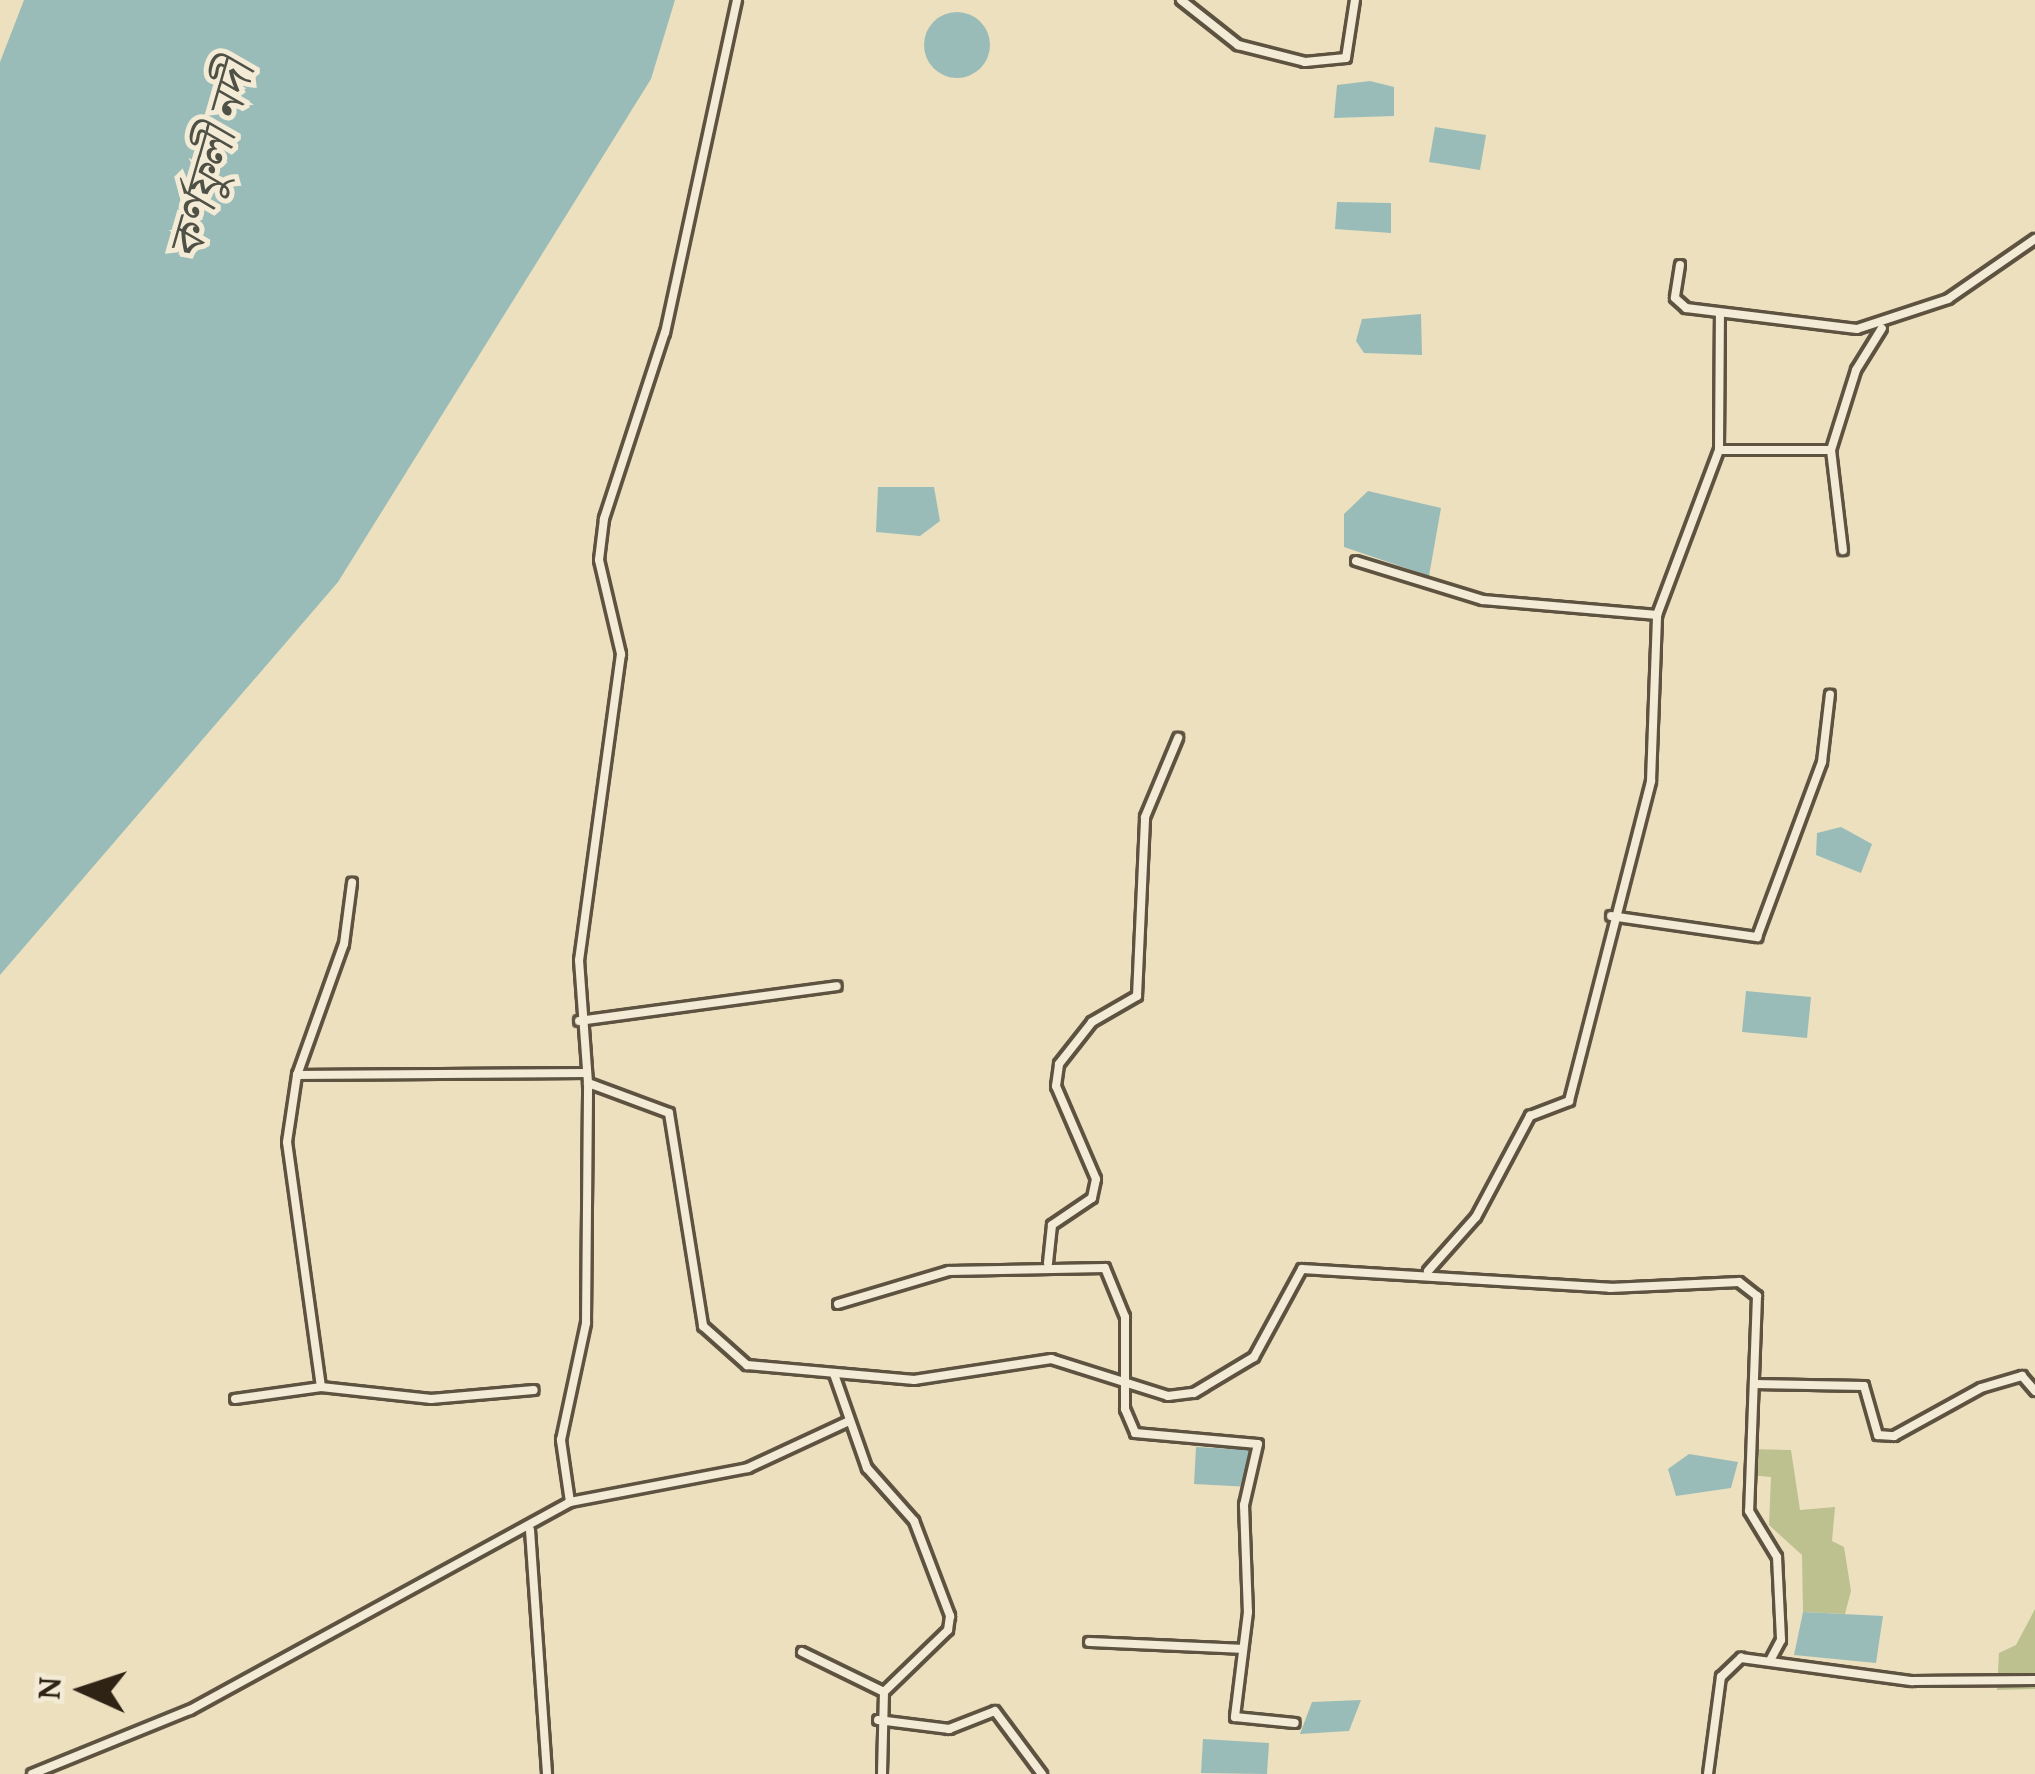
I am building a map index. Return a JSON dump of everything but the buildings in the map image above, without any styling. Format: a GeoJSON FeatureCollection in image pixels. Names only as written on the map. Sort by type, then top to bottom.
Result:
{"type":"FeatureCollection","features":[{"type":"Feature","properties":{"kind":"street"},"geometry":{"type":"LineString","coordinates":[[569,1502],[561,1440],[586,1323],[585,1078],[580,1021],[592,829],[622,654],[598,560],[604,519],[665,332],[737,0]]}},
{"type":"Feature","properties":{"kind":"street"},"geometry":{"type":"LineString","coordinates":[[1181,0],[1238,45],[1305,62],[1346,58],[1355,0]]}},
{"type":"Feature","properties":{"kind":"street"},"geometry":{"type":"LineString","coordinates":[[1680,265],[1675,298],[1720,314],[1882,327],[1948,299],[2035,239]]}},
{"type":"Feature","properties":{"kind":"street"},"geometry":{"type":"LineString","coordinates":[[1427,1271],[1476,1217],[1530,1116],[1569,1101],[1611,916],[1651,781],[1657,615],[1720,450],[1720,314]]}},
{"type":"Feature","properties":{"kind":"street"},"geometry":{"type":"LineString","coordinates":[[1843,550],[1831,450],[1856,370],[1882,327]]}},
{"type":"Feature","properties":{"kind":"street"},"geometry":{"type":"LineString","coordinates":[[1720,450],[1831,450]]}},
{"type":"Feature","properties":{"kind":"street"},"geometry":{"type":"LineString","coordinates":[[1356,562],[1483,600],[1657,615]]}},
{"type":"Feature","properties":{"kind":"street"},"geometry":{"type":"LineString","coordinates":[[1611,916],[1757,937],[1822,762],[1830,694]]}},
{"type":"Feature","properties":{"kind":"street"},"geometry":{"type":"LineString","coordinates":[[1048,1264],[1052,1225],[1092,1198],[1096,1179],[1056,1086],[1059,1064],[1092,1022],[1137,996],[1145,817],[1178,738]]}},
{"type":"Feature","properties":{"kind":"street"},"geometry":{"type":"LineString","coordinates":[[321,1387],[288,1170],[297,1075],[338,969],[352,883]]}},
{"type":"Feature","properties":{"kind":"street"},"geometry":{"type":"LineString","coordinates":[[580,1021],[836,986]]}},
{"type":"Feature","properties":{"kind":"street"},"geometry":{"type":"LineString","coordinates":[[297,1075],[585,1078],[669,1113],[704,1326],[747,1365],[834,1374],[970,1377],[1052,1359],[1124,1382],[1193,1393],[1254,1357],[1302,1269],[1427,1271],[1610,1288],[1739,1282],[1757,1296],[1749,1511],[1778,1557],[1781,1640],[1770,1661]]}},
{"type":"Feature","properties":{"kind":"street"},"geometry":{"type":"LineString","coordinates":[[838,1304],[949,1271],[1048,1264],[1105,1268],[1125,1317],[1124,1382],[1135,1433],[1258,1444],[1244,1505],[1235,1717],[1295,1723]]}},
{"type":"Feature","properties":{"kind":"street"},"geometry":{"type":"LineString","coordinates":[[834,1374],[847,1422],[867,1468],[914,1521],[950,1616],[948,1630],[884,1692],[877,1720],[882,1774]]}},
{"type":"Feature","properties":{"kind":"street"},"geometry":{"type":"LineString","coordinates":[[1754,1384],[1864,1386],[1878,1435],[1894,1436],[1982,1388],[2022,1376],[2035,1391]]}},
{"type":"Feature","properties":{"kind":"street"},"geometry":{"type":"LineString","coordinates":[[235,1399],[321,1387],[431,1399],[533,1390]]}},
{"type":"Feature","properties":{"kind":"street"},"geometry":{"type":"LineString","coordinates":[[32,1774],[190,1710],[530,1530],[569,1502],[748,1468],[847,1422]]}},
{"type":"Feature","properties":{"kind":"street"},"geometry":{"type":"LineString","coordinates":[[530,1530],[547,1774]]}},
{"type":"Feature","properties":{"kind":"street"},"geometry":{"type":"LineString","coordinates":[[1089,1642],[1241,1649]]}},
{"type":"Feature","properties":{"kind":"street"},"geometry":{"type":"LineString","coordinates":[[802,1652],[884,1692]]}},
{"type":"Feature","properties":{"kind":"street"},"geometry":{"type":"LineString","coordinates":[[1708,1774],[1727,1665],[1770,1661],[1912,1681],[2035,1680]]}},
{"type":"Feature","properties":{"kind":"street"},"geometry":{"type":"LineString","coordinates":[[877,1720],[949,1729],[995,1712],[1042,1774]]}},
{"type":"Feature","properties":{"kind":"green space"},"geometry":{"type":"Polygon","coordinates":[[[1750,1449],[1791,1450],[1800,1510],[1835,1507],[1832,1541],[1844,1547],[1851,1591],[1845,1614],[1803,1612],[1802,1555],[1769,1525],[1771,1477],[1749,1475],[1750,1449]]]}},
{"type":"Feature","properties":{"kind":"green space"},"geometry":{"type":"Polygon","coordinates":[[[2035,1609],[2035,1689],[1997,1690],[1999,1653],[2016,1645],[2035,1609]]]}},
{"type":"Feature","properties":{"kind":"water","name":"কর্ণফুলী নদী"},"geometry":{"type":"Polygon","coordinates":[[[24,0],[675,0],[651,79],[338,582],[0,975],[0,62],[24,0]]]}},
{"type":"Feature","properties":{"kind":"water"},"geometry":{"type":"Polygon","coordinates":[[[957,12],[980,22],[990,45],[980,68],[957,78],[934,68],[924,45],[934,22],[957,12]]]}},
{"type":"Feature","properties":{"kind":"water"},"geometry":{"type":"Polygon","coordinates":[[[1370,81],[1394,87],[1394,116],[1334,118],[1337,85],[1370,81]]]}},
{"type":"Feature","properties":{"kind":"water"},"geometry":{"type":"Polygon","coordinates":[[[1435,127],[1486,135],[1480,170],[1429,162],[1435,127]]]}},
{"type":"Feature","properties":{"kind":"water"},"geometry":{"type":"Polygon","coordinates":[[[1337,202],[1391,203],[1391,233],[1335,229],[1337,202]]]}},
{"type":"Feature","properties":{"kind":"water"},"geometry":{"type":"Polygon","coordinates":[[[1421,314],[1422,355],[1364,353],[1356,341],[1362,319],[1421,314]]]}},
{"type":"Feature","properties":{"kind":"water"},"geometry":{"type":"Polygon","coordinates":[[[878,487],[934,487],[940,521],[920,536],[876,532],[878,487]]]}},
{"type":"Feature","properties":{"kind":"water"},"geometry":{"type":"Polygon","coordinates":[[[1368,491],[1441,508],[1429,576],[1344,547],[1344,514],[1368,491]]]}},
{"type":"Feature","properties":{"kind":"water"},"geometry":{"type":"Polygon","coordinates":[[[1841,827],[1872,844],[1861,873],[1816,855],[1817,833],[1841,827]]]}},
{"type":"Feature","properties":{"kind":"water"},"geometry":{"type":"Polygon","coordinates":[[[1746,991],[1811,997],[1807,1038],[1742,1032],[1746,991]]]}},
{"type":"Feature","properties":{"kind":"water"},"geometry":{"type":"Polygon","coordinates":[[[1196,1447],[1253,1450],[1251,1487],[1194,1484],[1196,1447]]]}},
{"type":"Feature","properties":{"kind":"water"},"geometry":{"type":"Polygon","coordinates":[[[1689,1454],[1738,1462],[1731,1488],[1676,1496],[1668,1469],[1689,1454]]]}},
{"type":"Feature","properties":{"kind":"water"},"geometry":{"type":"Polygon","coordinates":[[[1803,1612],[1883,1616],[1876,1663],[1794,1655],[1803,1612]]]}},
{"type":"Feature","properties":{"kind":"water"},"geometry":{"type":"Polygon","coordinates":[[[1361,1700],[1349,1731],[1300,1734],[1312,1702],[1361,1700]]]}},
{"type":"Feature","properties":{"kind":"water"},"geometry":{"type":"Polygon","coordinates":[[[1203,1739],[1269,1743],[1267,1774],[1201,1773],[1203,1739]]]}}]}
